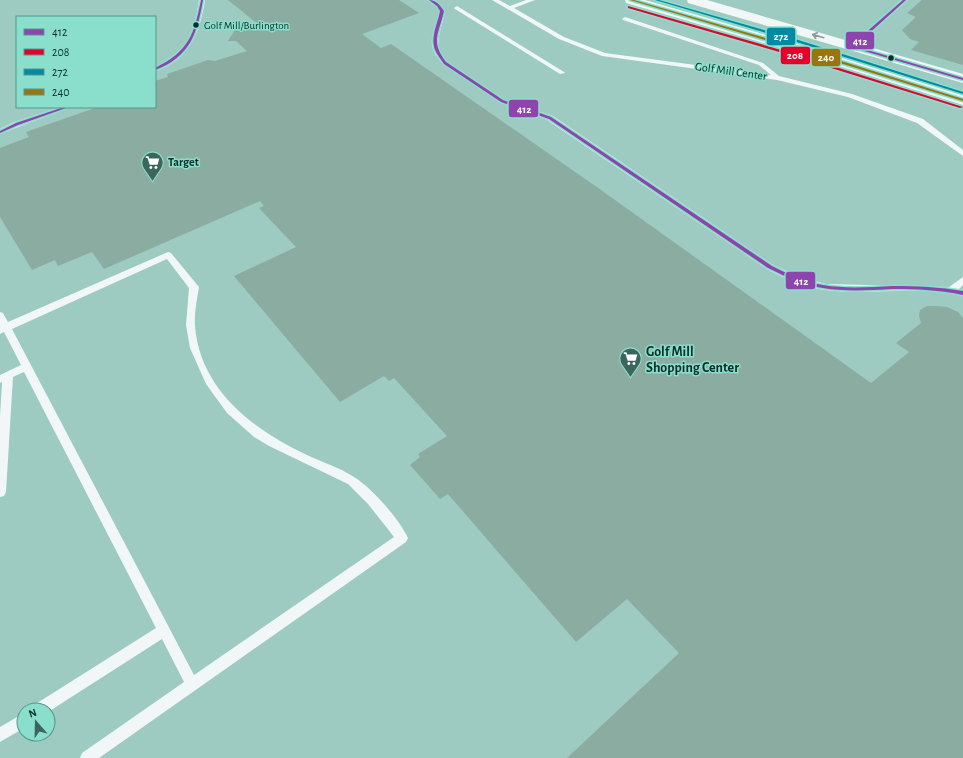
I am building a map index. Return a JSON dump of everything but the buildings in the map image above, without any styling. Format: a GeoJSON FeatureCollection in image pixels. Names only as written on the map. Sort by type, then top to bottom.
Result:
{"type":"FeatureCollection","features":[{"type":"Feature","properties":{"kind":"main road"},"geometry":{"type":"LineString","coordinates":[[631,0],[789,46],[963,100]]}},
{"type":"Feature","properties":{"kind":"main road"},"geometry":{"type":"LineString","coordinates":[[693,0],[963,79]]}},
{"type":"Feature","properties":{"kind":"lane"},"geometry":{"type":"LineString","coordinates":[[156,69],[175,60],[195,34],[199,24],[202,0]]}},
{"type":"Feature","properties":{"kind":"lane"},"geometry":{"type":"LineString","coordinates":[[430,0],[438,5],[442,11],[434,46],[438,56],[445,63],[502,101],[550,118],[770,267],[803,283],[826,287],[951,290],[963,293]]}},
{"type":"Feature","properties":{"kind":"lane","name":"Golf Mill Center"},"geometry":{"type":"LineString","coordinates":[[495,0],[569,42],[604,55],[778,78],[850,95],[904,114],[931,128],[963,154]]}},
{"type":"Feature","properties":{"kind":"lane"},"geometry":{"type":"LineString","coordinates":[[509,8],[532,0]]}},
{"type":"Feature","properties":{"kind":"lane"},"geometry":{"type":"LineString","coordinates":[[855,47],[864,36],[905,0]]}},
{"type":"Feature","properties":{"kind":"lane"},"geometry":{"type":"LineString","coordinates":[[457,8],[562,73]]}},
{"type":"Feature","properties":{"kind":"lane"},"geometry":{"type":"LineString","coordinates":[[624,19],[760,64],[778,78]]}},
{"type":"Feature","properties":{"kind":"lane"},"geometry":{"type":"LineString","coordinates":[[0,132],[17,124],[64,108]]}},
{"type":"Feature","properties":{"kind":"lane"},"geometry":{"type":"LineString","coordinates":[[0,124],[17,124]]}},
{"type":"Feature","properties":{"kind":"lane"},"geometry":{"type":"LineString","coordinates":[[3,328],[168,255],[194,288],[191,328],[196,350],[205,373],[227,408],[247,427],[272,443],[307,460],[333,469],[354,482],[368,496],[402,538],[87,758]]}},
{"type":"Feature","properties":{"kind":"lane"},"geometry":{"type":"LineString","coordinates":[[951,290],[963,280]]}},
{"type":"Feature","properties":{"kind":"lane"},"geometry":{"type":"LineString","coordinates":[[0,315],[3,328],[27,366],[192,684]]}},
{"type":"Feature","properties":{"kind":"lane"},"geometry":{"type":"LineString","coordinates":[[0,492],[4,377],[27,366]]}},
{"type":"Feature","properties":{"kind":"lane"},"geometry":{"type":"LineString","coordinates":[[52,702],[164,630]]}},
{"type":"Feature","properties":{"kind":"lane"},"geometry":{"type":"LineString","coordinates":[[0,735],[16,725]]}},
{"type":"Feature","properties":{"kind":"transit line","name":"412"},"geometry":{"type":"LineString","coordinates":[[156,68],[176,57],[189,42],[197,24],[202,0]]}},
{"type":"Feature","properties":{"kind":"transit line","name":"412"},"geometry":{"type":"LineString","coordinates":[[430,0],[438,5],[442,11],[436,32],[435,43],[436,49],[445,63],[502,101],[550,118],[770,267],[796,279],[825,287],[929,288],[963,293]]}},
{"type":"Feature","properties":{"kind":"transit line","name":"240"},"geometry":{"type":"LineString","coordinates":[[631,0],[789,46],[963,100]]}},
{"type":"Feature","properties":{"kind":"transit line","name":"272"},"geometry":{"type":"LineString","coordinates":[[656,0],[791,39],[963,93]]}},
{"type":"Feature","properties":{"kind":"transit line","name":"412"},"geometry":{"type":"LineString","coordinates":[[905,0],[864,36],[855,47],[963,79]]}},
{"type":"Feature","properties":{"kind":"transit line","name":"208"},"geometry":{"type":"LineString","coordinates":[[629,7],[787,53],[961,107]]}},
{"type":"Feature","properties":{"kind":"transit line","name":"412"},"geometry":{"type":"LineString","coordinates":[[0,132],[17,124],[64,108]]}},
{"type":"Feature","properties":{"kind":"place","name":"Golf Mill/Burlington"},"geometry":{"type":"Point","coordinates":[196,25]}},
{"type":"Feature","properties":{"kind":"place","name":"Target"},"geometry":{"type":"Point","coordinates":[152,182]}},
{"type":"Feature","properties":{"kind":"place","name":"Golf Mill Shopping Center"},"geometry":{"type":"Point","coordinates":[631,378]}}]}
